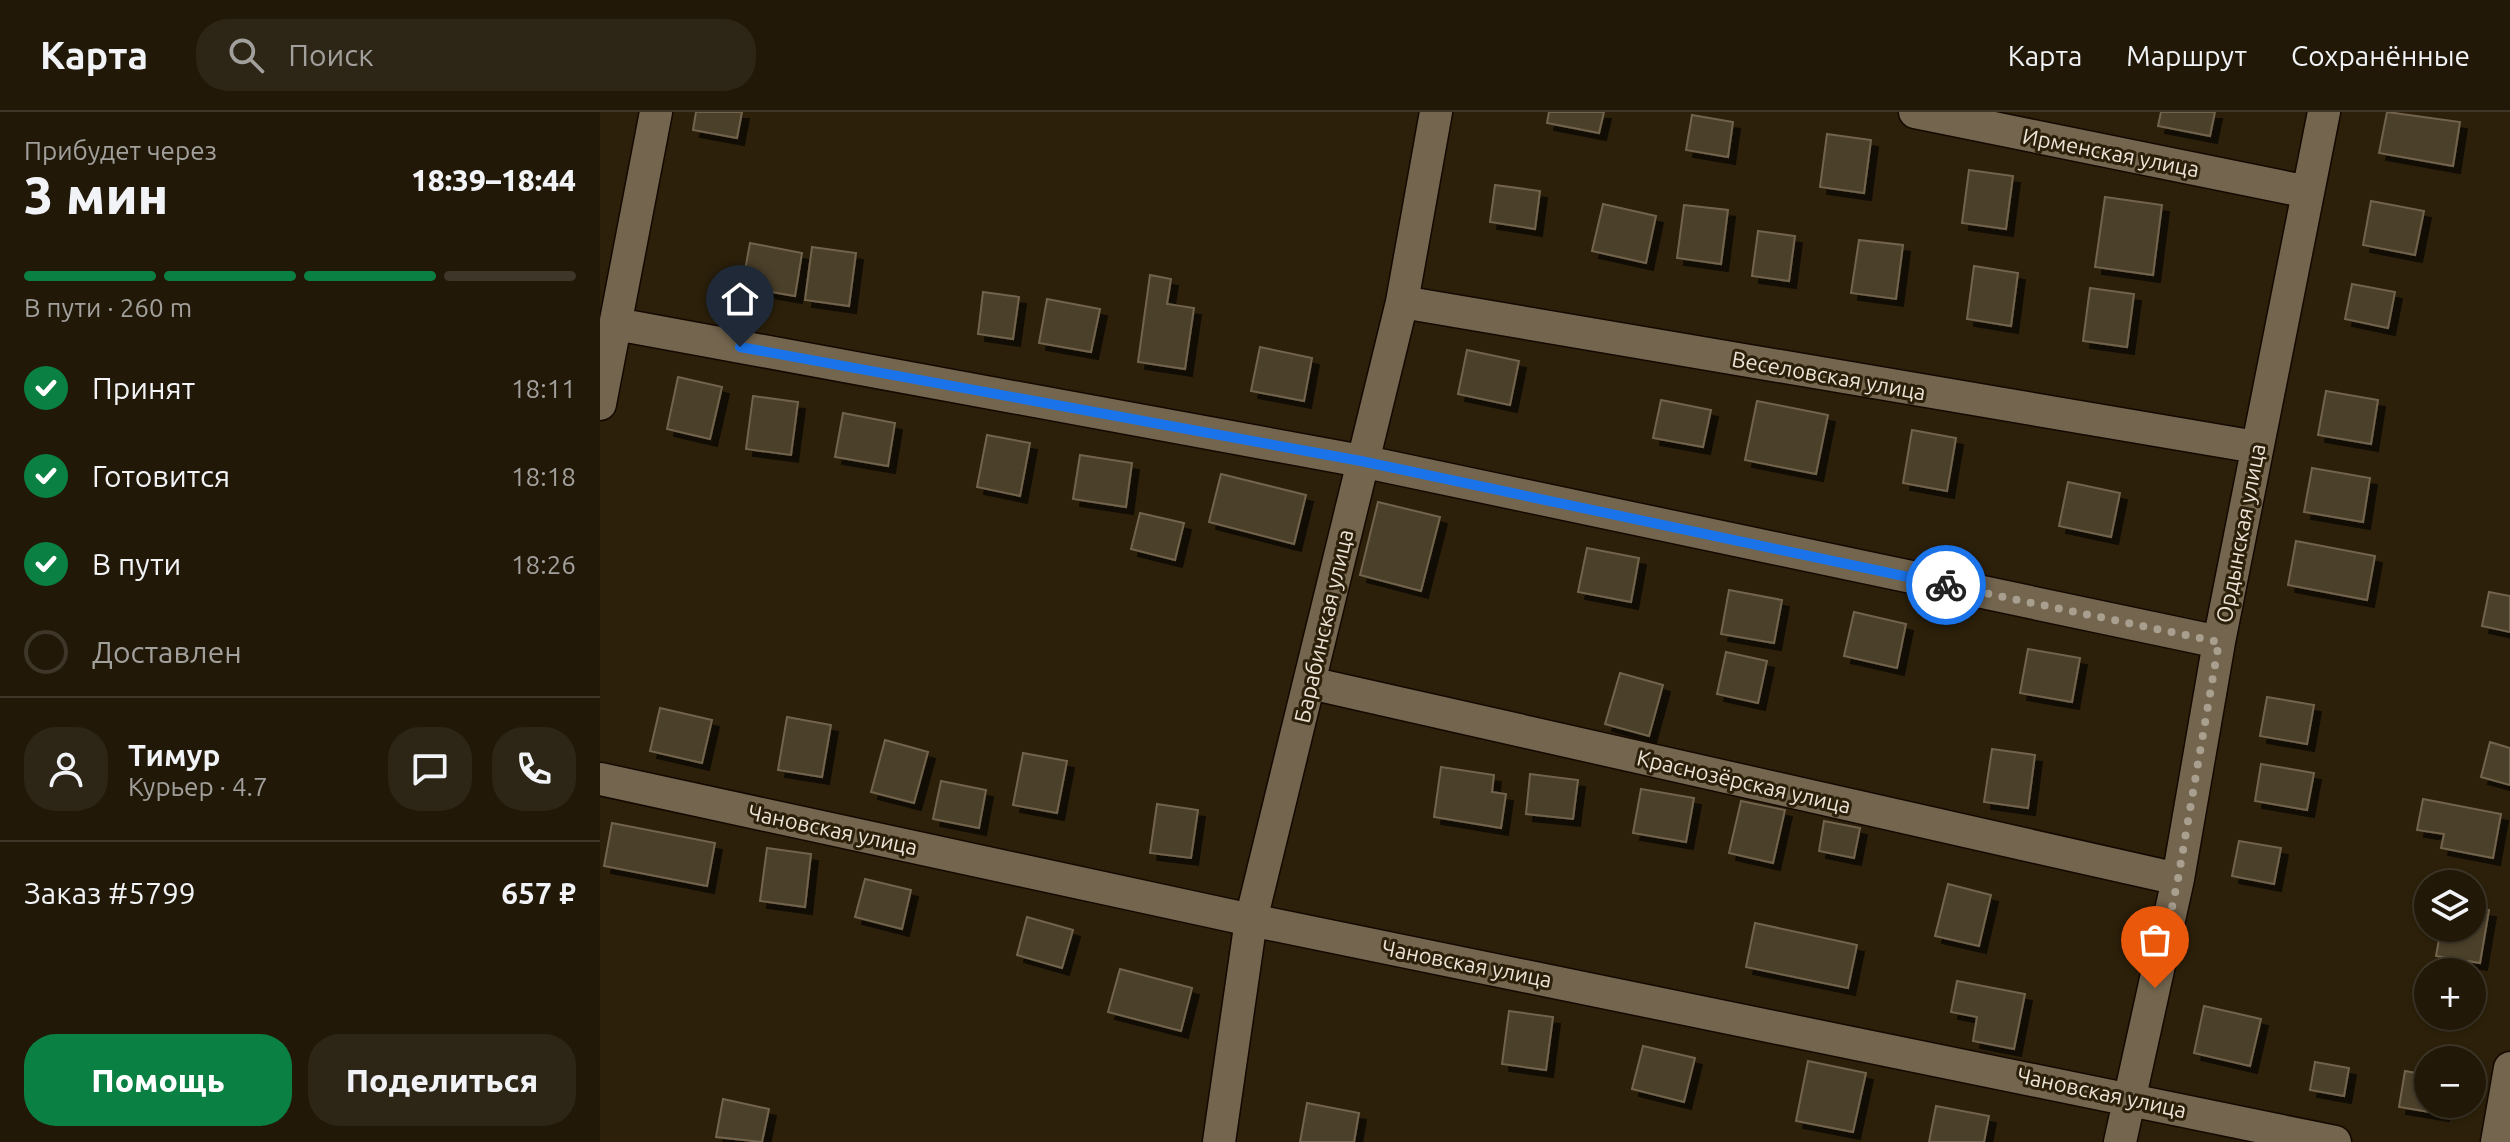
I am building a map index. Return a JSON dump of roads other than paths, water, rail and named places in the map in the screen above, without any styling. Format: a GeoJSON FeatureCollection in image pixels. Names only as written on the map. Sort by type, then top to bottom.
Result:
{"type":"FeatureCollection","features":[{"type":"Feature","properties":{"kind":"street"},"geometry":{"type":"LineString","coordinates":[[600,404],[656,112]]}},
{"type":"Feature","properties":{"kind":"street","name":"Барабинская улица"},"geometry":{"type":"LineString","coordinates":[[1219,1142],[1251,920],[1402,302],[1436,112]]}},
{"type":"Feature","properties":{"kind":"street","name":"Ирменская улица"},"geometry":{"type":"LineString","coordinates":[[1915,112],[2308,192]]}},
{"type":"Feature","properties":{"kind":"street","name":"Ордынская улица"},"geometry":{"type":"LineString","coordinates":[[2120,1142],[2178,879],[2256,447],[2324,112]]}},
{"type":"Feature","properties":{"kind":"street","name":"Веселовская улица"},"geometry":{"type":"LineString","coordinates":[[1402,302],[2256,447]]}},
{"type":"Feature","properties":{"kind":"street"},"geometry":{"type":"LineString","coordinates":[[616,324],[1361,461],[2219,642]]}},
{"type":"Feature","properties":{"kind":"street","name":"Краснозёрская улица"},"geometry":{"type":"LineString","coordinates":[[1310,683],[2178,879]]}},
{"type":"Feature","properties":{"kind":"street","name":"Чановская улица"},"geometry":{"type":"LineString","coordinates":[[600,779],[1251,920],[2335,1142]]}},
{"type":"Feature","properties":{"kind":"street"},"geometry":{"type":"LineString","coordinates":[[2497,1142],[2510,1068]]}}]}
